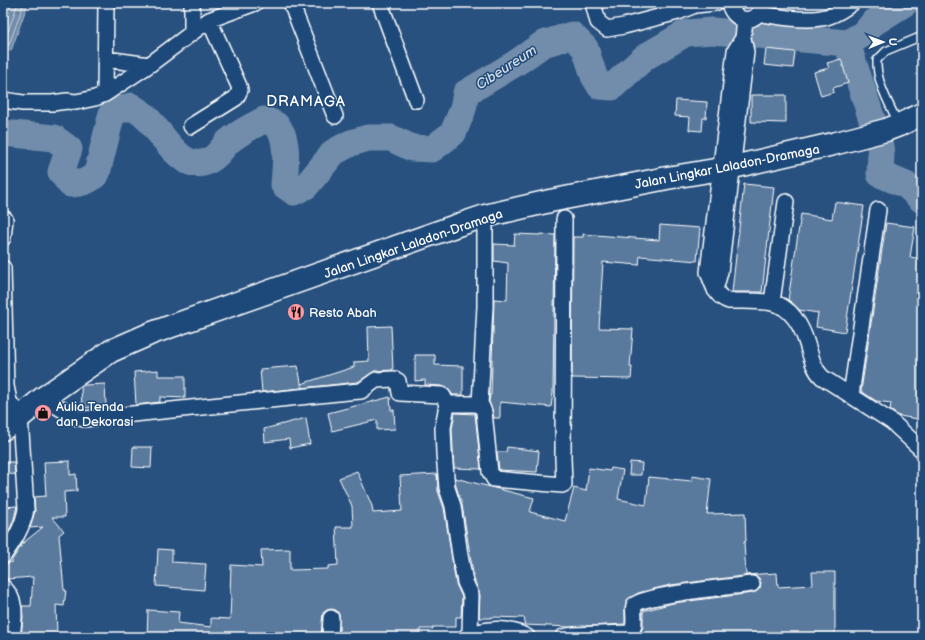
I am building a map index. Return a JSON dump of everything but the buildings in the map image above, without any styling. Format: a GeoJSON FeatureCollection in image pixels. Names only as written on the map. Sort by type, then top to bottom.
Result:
{"type":"FeatureCollection","features":[{"type":"Feature","properties":{"kind":"main road","name":"Jalan Lingkar Laladon-Dramaga"},"geometry":{"type":"LineString","coordinates":[[11,423],[43,398],[111,351],[152,333],[485,216],[651,181],[727,168],[833,144],[892,127],[922,114]]}},
{"type":"Feature","properties":{"kind":"street"},"geometry":{"type":"LineString","coordinates":[[105,94],[106,3]]}},
{"type":"Feature","properties":{"kind":"street"},"geometry":{"type":"LineString","coordinates":[[192,3],[192,32]]}},
{"type":"Feature","properties":{"kind":"street"},"geometry":{"type":"LineString","coordinates":[[3,100],[39,104],[67,101],[76,102],[105,94],[149,65],[209,20],[255,3]]}},
{"type":"Feature","properties":{"kind":"street"},"geometry":{"type":"LineString","coordinates":[[291,3],[335,116]]}},
{"type":"Feature","properties":{"kind":"street"},"geometry":{"type":"LineString","coordinates":[[380,3],[416,100]]}},
{"type":"Feature","properties":{"kind":"street"},"geometry":{"type":"LineString","coordinates":[[594,5],[598,22],[608,29],[624,26],[678,8],[715,3]]}},
{"type":"Feature","properties":{"kind":"street"},"geometry":{"type":"LineString","coordinates":[[729,3],[732,12],[744,30],[746,52],[708,272],[715,290],[718,295],[728,301],[772,302],[788,311],[796,320],[817,371],[822,377],[892,422],[922,450]]}},
{"type":"Feature","properties":{"kind":"street"},"geometry":{"type":"LineString","coordinates":[[744,30],[754,17],[763,10],[794,18],[822,18],[846,5]]}},
{"type":"Feature","properties":{"kind":"street"},"geometry":{"type":"LineString","coordinates":[[191,126],[236,98],[240,90],[209,20]]}},
{"type":"Feature","properties":{"kind":"street"},"geometry":{"type":"LineString","coordinates":[[106,59],[149,65]]}},
{"type":"Feature","properties":{"kind":"street"},"geometry":{"type":"LineString","coordinates":[[772,302],[786,202]]}},
{"type":"Feature","properties":{"kind":"street"},"geometry":{"type":"LineString","coordinates":[[851,395],[878,210]]}},
{"type":"Feature","properties":{"kind":"street"},"geometry":{"type":"LineString","coordinates":[[485,216],[485,306],[480,405],[484,412],[490,472],[494,479],[559,485],[564,484],[564,219]]}},
{"type":"Feature","properties":{"kind":"street"},"geometry":{"type":"LineString","coordinates":[[3,238],[5,219]]}},
{"type":"Feature","properties":{"kind":"street"},"geometry":{"type":"LineString","coordinates":[[3,268],[6,390],[26,509],[24,522],[18,535],[3,556]]}},
{"type":"Feature","properties":{"kind":"street"},"geometry":{"type":"LineString","coordinates":[[43,398],[75,417],[84,418],[361,391],[376,380],[394,378],[398,381],[400,393],[441,395],[447,404],[443,428],[447,488],[453,506],[460,555],[466,582],[471,595],[472,606],[467,636],[494,630],[514,630],[527,637]]}},
{"type":"Feature","properties":{"kind":"street"},"geometry":{"type":"LineString","coordinates":[[447,404],[480,405]]}},
{"type":"Feature","properties":{"kind":"street"},"geometry":{"type":"LineString","coordinates":[[564,637],[574,635],[632,632],[634,628],[634,605],[643,600],[660,596],[752,584]]}},
{"type":"Feature","properties":{"kind":"street"},"geometry":{"type":"LineString","coordinates":[[3,587],[11,594],[14,605],[12,637]]}},
{"type":"Feature","properties":{"kind":"street"},"geometry":{"type":"LineString","coordinates":[[330,637],[331,618]]}},
{"type":"Feature","properties":{"kind":"lane"},"geometry":{"type":"LineString","coordinates":[[892,127],[877,70],[877,60],[886,51],[922,36]]}},
{"type":"Feature","properties":{"kind":"water"},"geometry":{"type":"Polygon","coordinates":[[[3,3],[28,3],[11,51],[3,50],[3,3]]]}},
{"type":"Feature","properties":{"kind":"waterway","name":"Cibeureum"},"geometry":{"type":"LineString","coordinates":[[3,133],[54,138],[69,149],[61,172],[70,184],[85,182],[97,173],[112,113],[131,106],[151,122],[174,151],[193,163],[202,163],[213,158],[232,139],[264,120],[276,125],[283,137],[286,154],[284,185],[294,192],[306,186],[334,152],[351,143],[368,138],[391,138],[412,148],[432,149],[453,133],[463,109],[466,93],[516,63],[543,44],[572,35],[585,48],[594,76],[600,86],[612,87],[645,57],[686,33],[712,31],[847,43],[865,33],[873,23],[905,3]]}},
{"type":"Feature","properties":{"kind":"waterway"},"geometry":{"type":"LineString","coordinates":[[847,43],[879,141],[881,153],[880,174],[906,185],[922,200]]}},
{"type":"Feature","properties":{"kind":"place","name":"Resto Abah"},"geometry":{"type":"Point","coordinates":[296,312]}},
{"type":"Feature","properties":{"kind":"place","name":"Aulia Tenda dan Dekorasi"},"geometry":{"type":"Point","coordinates":[43,413]}},
{"type":"Feature","properties":{"kind":"district","name":"DRAMAGA"},"geometry":{"type":"Point","coordinates":[306,101]}}]}
